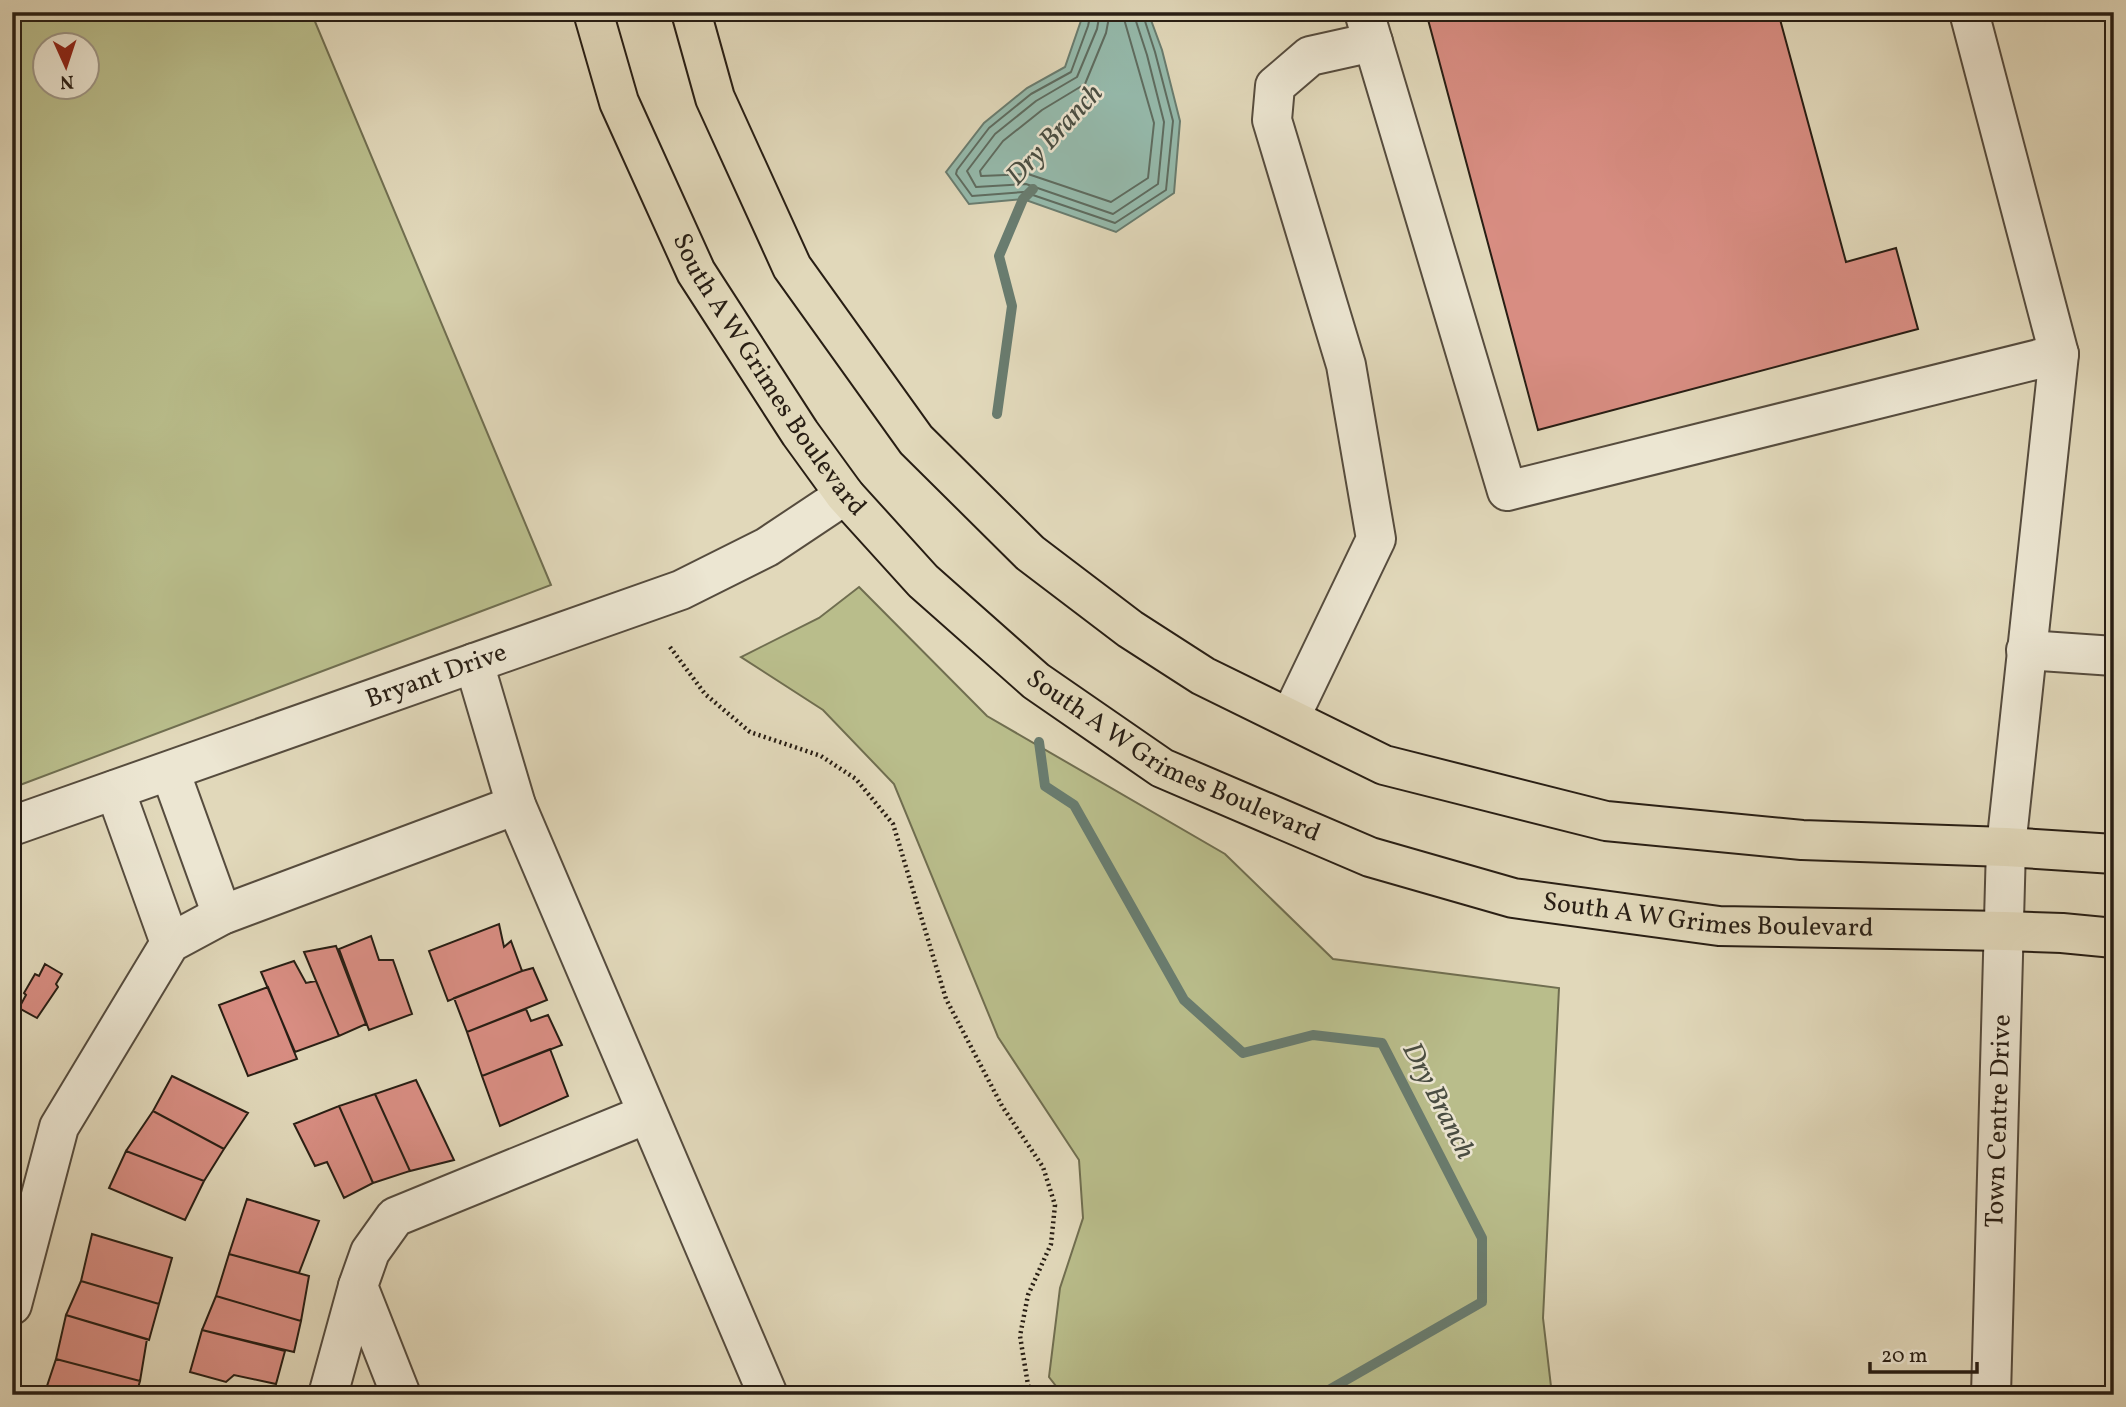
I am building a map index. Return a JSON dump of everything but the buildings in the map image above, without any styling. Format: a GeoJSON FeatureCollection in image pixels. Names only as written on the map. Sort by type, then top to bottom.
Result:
{"type":"FeatureCollection","features":[{"type":"Feature","properties":{"kind":"main road","name":"South A W Grimes Boulevard"},"geometry":{"type":"LineString","coordinates":[[593,12],[619,102],[696,272],[800,433],[845,495],[923,581],[1036,681],[1162,768],[1370,857],[1513,898],[1719,926],[2004,931],[2114,938]]}},
{"type":"Feature","properties":{"kind":"main road"},"geometry":{"type":"LineString","coordinates":[[691,12],[715,98],[792,267],[916,440],[1030,553],[1130,629],[1203,676],[1384,765],[1606,821],[1801,840],[2006,847],[2114,854]]}},
{"type":"Feature","properties":{"kind":"street"},"geometry":{"type":"LineString","coordinates":[[1290,719],[1377,539],[1346,365],[1272,120],[1275,86],[1310,56],[1369,27],[1507,491],[2059,354],[1969,12]]}},
{"type":"Feature","properties":{"kind":"street","name":"Town Centre Drive"},"geometry":{"type":"LineString","coordinates":[[1992,1395],[2006,847],[2059,354]]}},
{"type":"Feature","properties":{"kind":"street","name":"Bryant Drive"},"geometry":{"type":"LineString","coordinates":[[12,826],[681,590],[767,547],[845,495]]}},
{"type":"Feature","properties":{"kind":"street"},"geometry":{"type":"LineString","coordinates":[[2026,650],[2114,656]]}},
{"type":"Feature","properties":{"kind":"street"},"geometry":{"type":"LineString","coordinates":[[474,663],[516,805],[768,1395]]}},
{"type":"Feature","properties":{"kind":"street"},"geometry":{"type":"LineString","coordinates":[[170,771],[222,915]]}},
{"type":"Feature","properties":{"kind":"street"},"geometry":{"type":"LineString","coordinates":[[114,790],[170,943]]}},
{"type":"Feature","properties":{"kind":"street"},"geometry":{"type":"LineString","coordinates":[[12,1305],[59,1127],[170,943],[222,915],[516,805]]}},
{"type":"Feature","properties":{"kind":"street"},"geometry":{"type":"LineString","coordinates":[[328,1395],[370,1252],[395,1217],[647,1114]]}},
{"type":"Feature","properties":{"kind":"street"},"geometry":{"type":"LineString","coordinates":[[358,1286],[401,1395]]}},
{"type":"Feature","properties":{"kind":"path"},"geometry":{"type":"LineString","coordinates":[[670,647],[705,694],[750,732],[821,756],[856,779],[893,824],[946,999],[1002,1105],[1044,1167],[1055,1205],[1051,1244],[1028,1295],[1020,1336],[1028,1385],[1033,1395]]}},
{"type":"Feature","properties":{"kind":"green space"},"geometry":{"type":"Polygon","coordinates":[[[12,12],[311,12],[551,585],[12,788],[12,12]]]}},
{"type":"Feature","properties":{"kind":"green space"},"geometry":{"type":"Polygon","coordinates":[[[859,587],[987,716],[1225,854],[1333,959],[1559,988],[1543,1318],[1552,1395],[1063,1395],[1049,1377],[1060,1288],[1083,1218],[1079,1160],[998,1037],[894,784],[823,710],[741,657],[819,618],[859,587]]]}},
{"type":"Feature","properties":{"kind":"water"},"geometry":{"type":"Polygon","coordinates":[[[1084,12],[1148,12],[1162,50],[1180,121],[1174,193],[1116,232],[1023,199],[969,204],[946,172],[984,123],[1027,88],[1065,67],[1084,12]]]}},
{"type":"Feature","properties":{"kind":"waterway","name":"Dry Branch"},"geometry":{"type":"LineString","coordinates":[[997,414],[1012,306],[999,256],[1023,199],[1033,189]]}},
{"type":"Feature","properties":{"kind":"waterway","name":"Dry Branch"},"geometry":{"type":"LineString","coordinates":[[1039,742],[1045,786],[1074,805],[1184,1000],[1243,1053],[1313,1035],[1382,1043],[1482,1238],[1482,1302],[1320,1395]]}}]}
